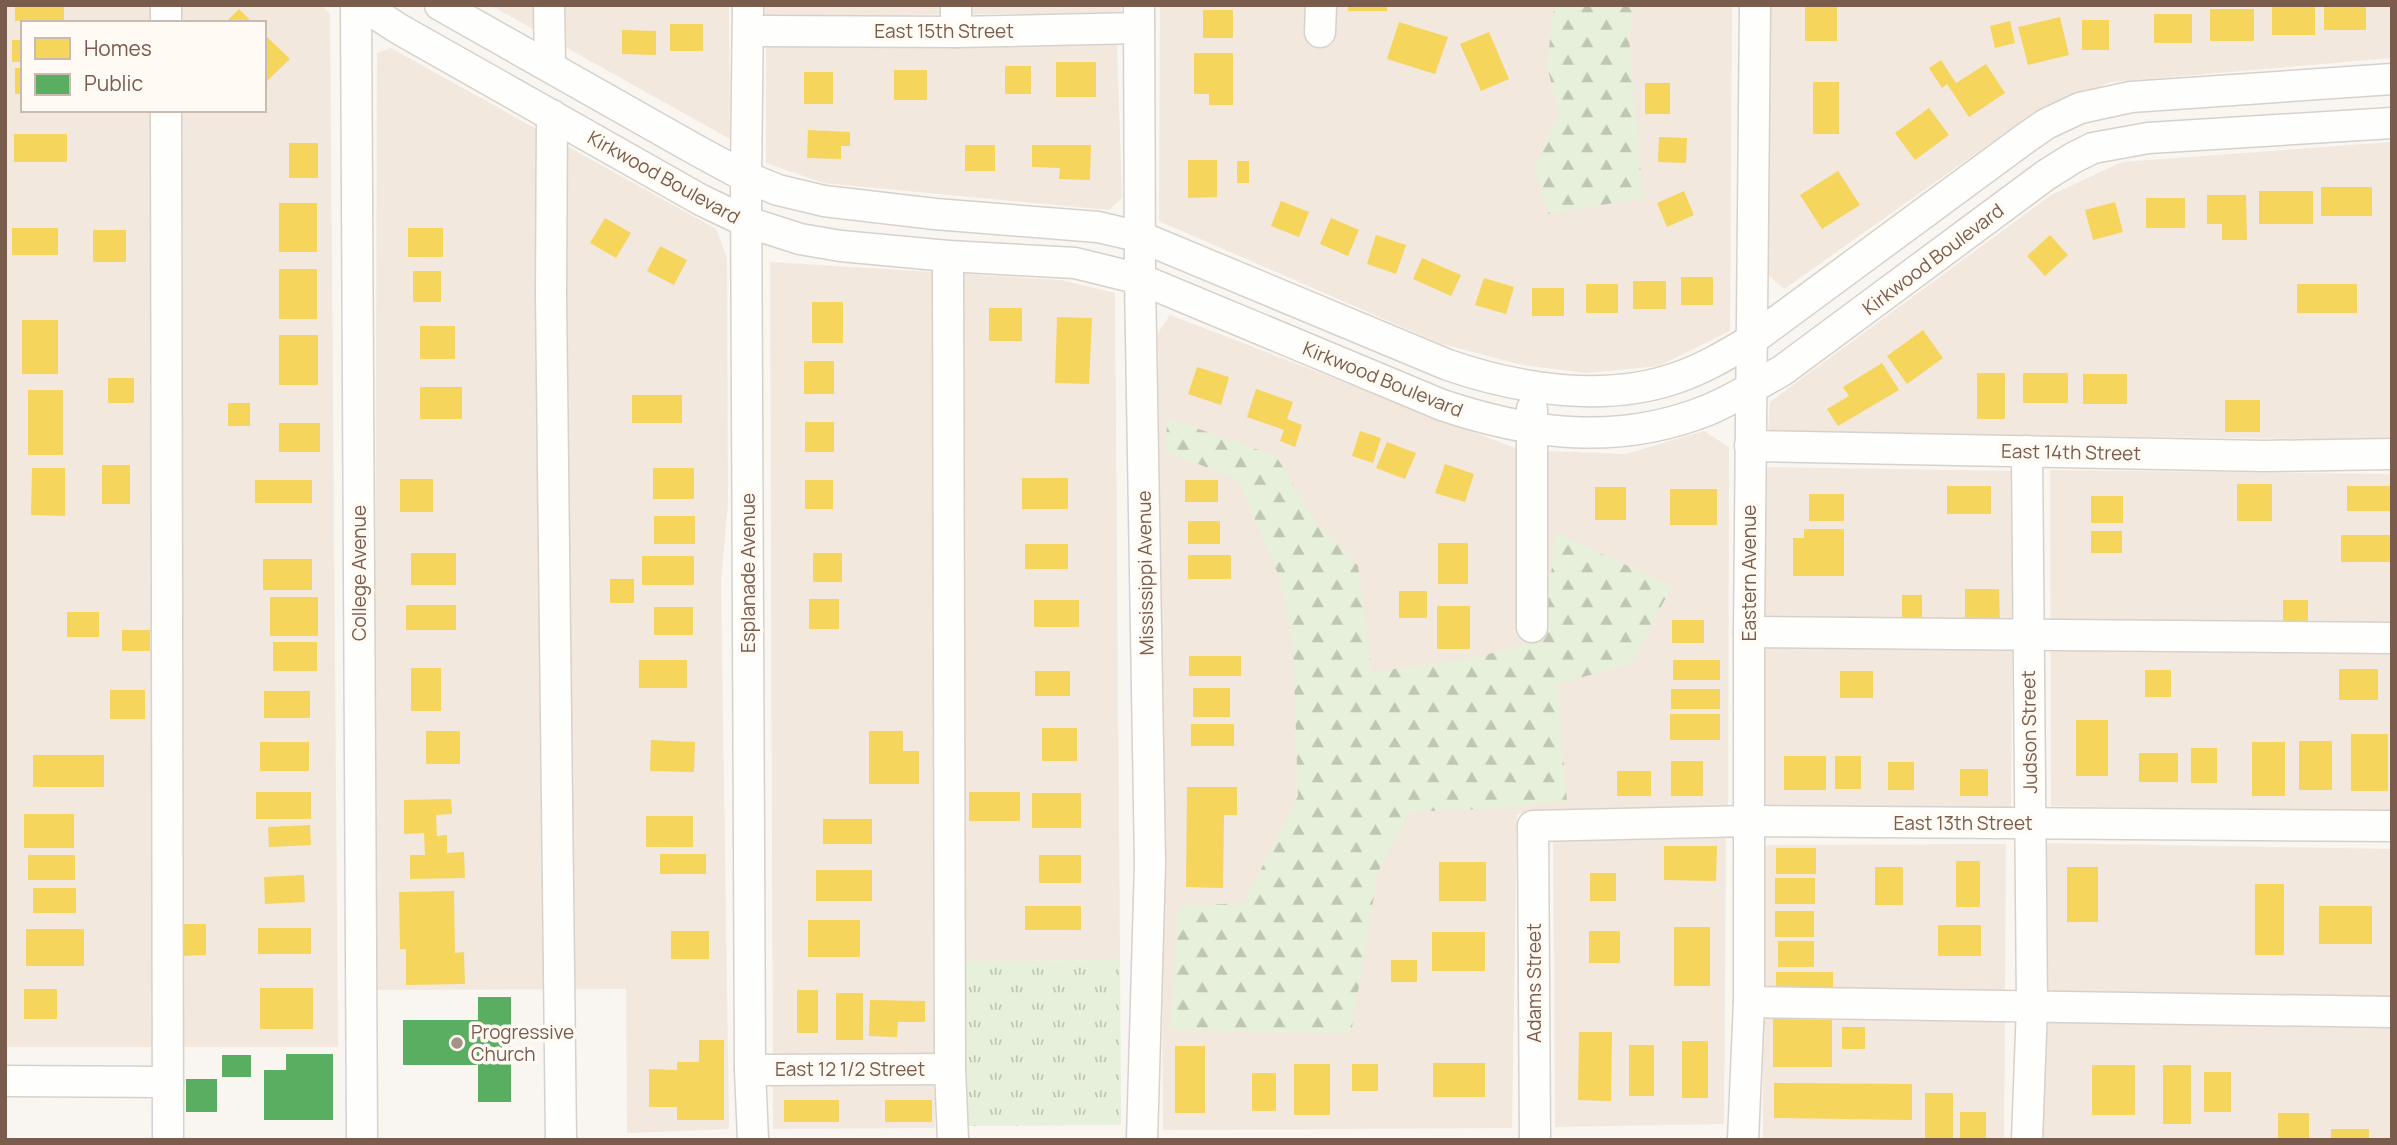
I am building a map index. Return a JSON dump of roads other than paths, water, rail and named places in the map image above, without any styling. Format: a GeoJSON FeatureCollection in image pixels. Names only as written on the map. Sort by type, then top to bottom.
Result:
{"type":"FeatureCollection","features":[{"type":"Feature","properties":{"kind":"street","name":"College Avenue"},"geometry":{"type":"LineString","coordinates":[[356,5],[362,1140]]}},
{"type":"Feature","properties":{"kind":"street","name":"Kirkwood Boulevard"},"geometry":{"type":"LineString","coordinates":[[362,5],[399,29],[701,200],[747,222],[800,239],[841,246],[948,256],[1076,263],[1140,279],[1442,405],[1490,422],[1570,433],[1621,432],[1658,426],[1708,410],[1751,388],[1783,370],[2046,176],[2093,148],[2148,138],[2392,123]]}},
{"type":"Feature","properties":{"kind":"street","name":"Kirkwood Boulevard"},"geometry":{"type":"LineString","coordinates":[[440,5],[746,177],[778,190],[824,201],[935,214],[1098,227],[1141,237],[1448,365],[1487,378],[1532,388],[1585,391],[1622,389],[1674,379],[1709,365],[1753,339],[2022,140],[2046,124],[2080,108],[2131,97],[2392,79]]}},
{"type":"Feature","properties":{"kind":"street"},"geometry":{"type":"LineString","coordinates":[[549,5],[550,66]]}},
{"type":"Feature","properties":{"kind":"street","name":"Eastern Avenue"},"geometry":{"type":"LineString","coordinates":[[1743,1140],[1749,1002],[1750,446],[1755,5]]}},
{"type":"Feature","properties":{"kind":"street","name":"East 15th Street"},"geometry":{"type":"LineString","coordinates":[[748,18],[1139,17]]}},
{"type":"Feature","properties":{"kind":"street","name":"Mississippi Avenue"},"geometry":{"type":"LineString","coordinates":[[1139,17],[1140,279],[1150,864],[1142,1140]]}},
{"type":"Feature","properties":{"kind":"street","name":"Esplanade Avenue"},"geometry":{"type":"LineString","coordinates":[[748,18],[746,177],[750,1070],[753,1140]]}},
{"type":"Feature","properties":{"kind":"street"},"geometry":{"type":"LineString","coordinates":[[2080,108],[2093,148]]}},
{"type":"Feature","properties":{"kind":"street"},"geometry":{"type":"LineString","coordinates":[[166,112],[168,1140]]}},
{"type":"Feature","properties":{"kind":"street"},"geometry":{"type":"LineString","coordinates":[[552,115],[551,295],[561,1140]]}},
{"type":"Feature","properties":{"kind":"street"},"geometry":{"type":"LineString","coordinates":[[948,256],[950,1069],[953,1140]]}},
{"type":"Feature","properties":{"kind":"street"},"geometry":{"type":"LineString","coordinates":[[1532,388],[1532,627]]}},
{"type":"Feature","properties":{"kind":"street","name":"East 14th Street"},"geometry":{"type":"LineString","coordinates":[[1750,446],[2264,456],[2392,454]]}},
{"type":"Feature","properties":{"kind":"street","name":"Judson Street"},"geometry":{"type":"LineString","coordinates":[[2026,1140],[2032,1006],[2027,451]]}},
{"type":"Feature","properties":{"kind":"street"},"geometry":{"type":"LineString","coordinates":[[1749,632],[2392,638]]}},
{"type":"Feature","properties":{"kind":"street","name":"East 13th Street"},"geometry":{"type":"LineString","coordinates":[[1533,826],[1750,821],[2392,826]]}},
{"type":"Feature","properties":{"kind":"street","name":"Adams Street"},"geometry":{"type":"LineString","coordinates":[[1533,826],[1535,1140]]}},
{"type":"Feature","properties":{"kind":"street"},"geometry":{"type":"LineString","coordinates":[[1749,1002],[2392,1012]]}},
{"type":"Feature","properties":{"kind":"street","name":"East 12 1/2 Street"},"geometry":{"type":"LineString","coordinates":[[750,1070],[950,1069]]}},
{"type":"Feature","properties":{"kind":"street"},"geometry":{"type":"LineString","coordinates":[[5,1081],[168,1082]]}},
{"type":"Feature","properties":{"kind":"place","name":"Progressive Church"},"geometry":{"type":"Point","coordinates":[457,1043]}}]}
